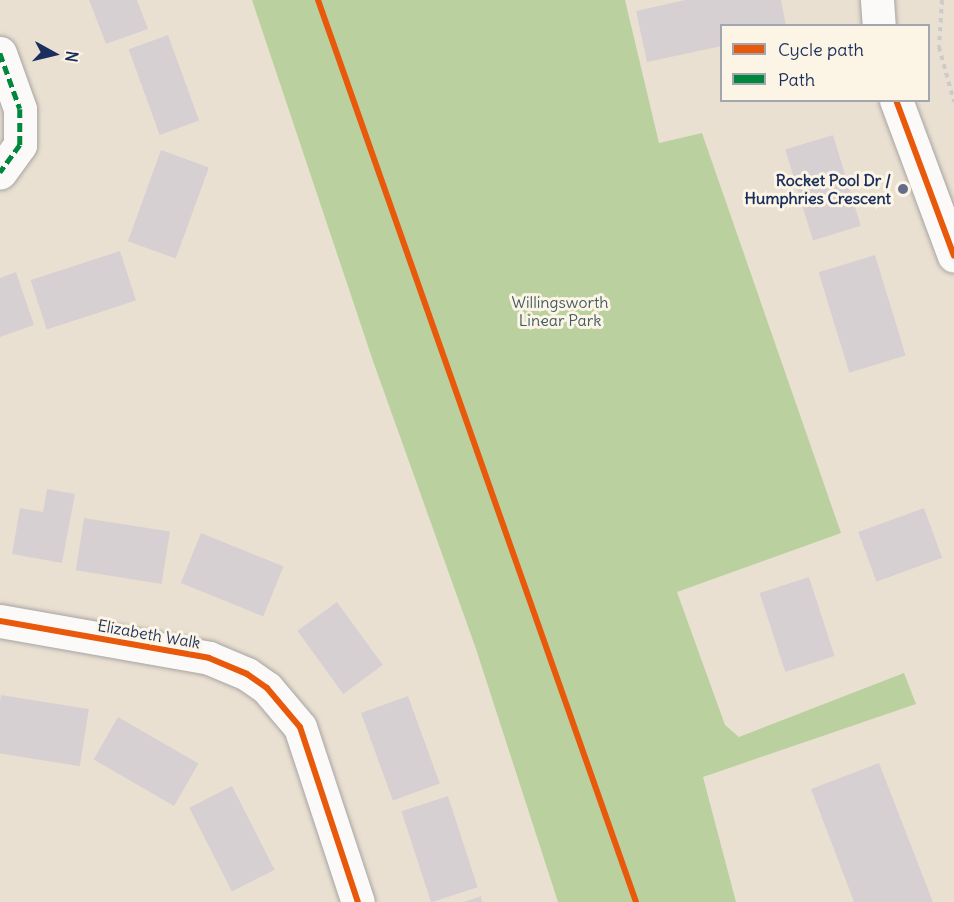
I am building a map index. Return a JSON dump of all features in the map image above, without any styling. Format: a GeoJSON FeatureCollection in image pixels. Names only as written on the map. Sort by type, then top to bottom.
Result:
{"type":"FeatureCollection","features":[{"type":"Feature","properties":{"kind":"street"},"geometry":{"type":"LineString","coordinates":[[877,0],[879,24]]}},
{"type":"Feature","properties":{"kind":"street"},"geometry":{"type":"LineString","coordinates":[[0,54],[20,109],[20,145],[0,173]]}},
{"type":"Feature","properties":{"kind":"street"},"geometry":{"type":"LineString","coordinates":[[897,102],[954,256]]}},
{"type":"Feature","properties":{"kind":"street","name":"Elizabeth Walk"},"geometry":{"type":"LineString","coordinates":[[0,621],[209,658],[247,674],[267,688],[300,727],[357,902]]}},
{"type":"Feature","properties":{"kind":"path"},"geometry":{"type":"LineString","coordinates":[[942,0],[939,47],[954,102]]}},
{"type":"Feature","properties":{"kind":"green space","name":"Willingsworth Linear Park"},"geometry":{"type":"Polygon","coordinates":[[[252,0],[625,0],[659,143],[702,133],[841,533],[677,592],[725,725],[739,737],[904,673],[916,704],[703,777],[736,902],[558,902],[476,649],[373,361],[252,0]]]}},
{"type":"Feature","properties":{"kind":"building"},"geometry":{"type":"Polygon","coordinates":[[[89,0],[137,0],[148,29],[106,44],[89,0]]]}},
{"type":"Feature","properties":{"kind":"building"},"geometry":{"type":"Polygon","coordinates":[[[685,0],[781,0],[786,24],[720,24],[720,46],[647,62],[636,11],[685,0]]]}},
{"type":"Feature","properties":{"kind":"building"},"geometry":{"type":"Polygon","coordinates":[[[168,35],[199,121],[160,135],[129,49],[168,35]]]}},
{"type":"Feature","properties":{"kind":"building"},"geometry":{"type":"Polygon","coordinates":[[[833,135],[861,226],[813,240],[785,150],[833,135]]]}},
{"type":"Feature","properties":{"kind":"building"},"geometry":{"type":"Polygon","coordinates":[[[161,150],[209,167],[176,259],[128,241],[161,150]]]}},
{"type":"Feature","properties":{"kind":"building"},"geometry":{"type":"Polygon","coordinates":[[[120,251],[136,300],[47,330],[31,280],[120,251]]]}},
{"type":"Feature","properties":{"kind":"building"},"geometry":{"type":"Polygon","coordinates":[[[875,255],[906,355],[849,373],[819,272],[875,255]]]}},
{"type":"Feature","properties":{"kind":"building"},"geometry":{"type":"Polygon","coordinates":[[[16,272],[34,325],[0,337],[0,278],[16,272]]]}},
{"type":"Feature","properties":{"kind":"building"},"geometry":{"type":"Polygon","coordinates":[[[47,489],[75,494],[62,563],[12,554],[20,508],[43,512],[47,489]]]}},
{"type":"Feature","properties":{"kind":"building"},"geometry":{"type":"Polygon","coordinates":[[[924,508],[942,558],[876,582],[858,532],[924,508]]]}},
{"type":"Feature","properties":{"kind":"building"},"geometry":{"type":"Polygon","coordinates":[[[84,518],[170,532],[162,584],[76,570],[84,518]]]}},
{"type":"Feature","properties":{"kind":"building"},"geometry":{"type":"Polygon","coordinates":[[[201,533],[284,566],[263,616],[181,583],[201,533]]]}},
{"type":"Feature","properties":{"kind":"building"},"geometry":{"type":"Polygon","coordinates":[[[809,577],[835,656],[785,672],[760,593],[809,577]]]}},
{"type":"Feature","properties":{"kind":"building"},"geometry":{"type":"Polygon","coordinates":[[[337,602],[383,665],[343,694],[297,631],[337,602]]]}},
{"type":"Feature","properties":{"kind":"building"},"geometry":{"type":"Polygon","coordinates":[[[1,695],[89,709],[80,766],[0,754],[1,695]]]}},
{"type":"Feature","properties":{"kind":"building"},"geometry":{"type":"Polygon","coordinates":[[[408,696],[440,783],[393,800],[361,713],[408,696]]]}},
{"type":"Feature","properties":{"kind":"building"},"geometry":{"type":"Polygon","coordinates":[[[118,717],[199,764],[174,806],[94,759],[118,717]]]}},
{"type":"Feature","properties":{"kind":"building"},"geometry":{"type":"Polygon","coordinates":[[[879,763],[933,902],[854,902],[811,789],[879,763]]]}},
{"type":"Feature","properties":{"kind":"building"},"geometry":{"type":"Polygon","coordinates":[[[232,786],[275,870],[232,892],[189,808],[232,786]]]}},
{"type":"Feature","properties":{"kind":"building"},"geometry":{"type":"Polygon","coordinates":[[[448,796],[478,887],[431,902],[401,811],[448,796]]]}},
{"type":"Feature","properties":{"kind":"building"},"geometry":{"type":"Polygon","coordinates":[[[481,896],[482,902],[464,902],[481,896]]]}},
{"type":"Feature","properties":{"kind":"marked path"},"geometry":{"type":"LineString","coordinates":[[0,53],[20,109],[20,145],[0,173]]}},
{"type":"Feature","properties":{"kind":"cycle path"},"geometry":{"type":"LineString","coordinates":[[318,0],[636,902]]}},
{"type":"Feature","properties":{"kind":"cycle path"},"geometry":{"type":"LineString","coordinates":[[897,102],[954,256]]}},
{"type":"Feature","properties":{"kind":"cycle path"},"geometry":{"type":"LineString","coordinates":[[0,621],[209,658],[247,674],[267,688],[300,727],[358,902]]}},
{"type":"Feature","properties":{"kind":"place","name":"Rocket Pool Dr / Humphries Crescent"},"geometry":{"type":"Point","coordinates":[903,189]}}]}
